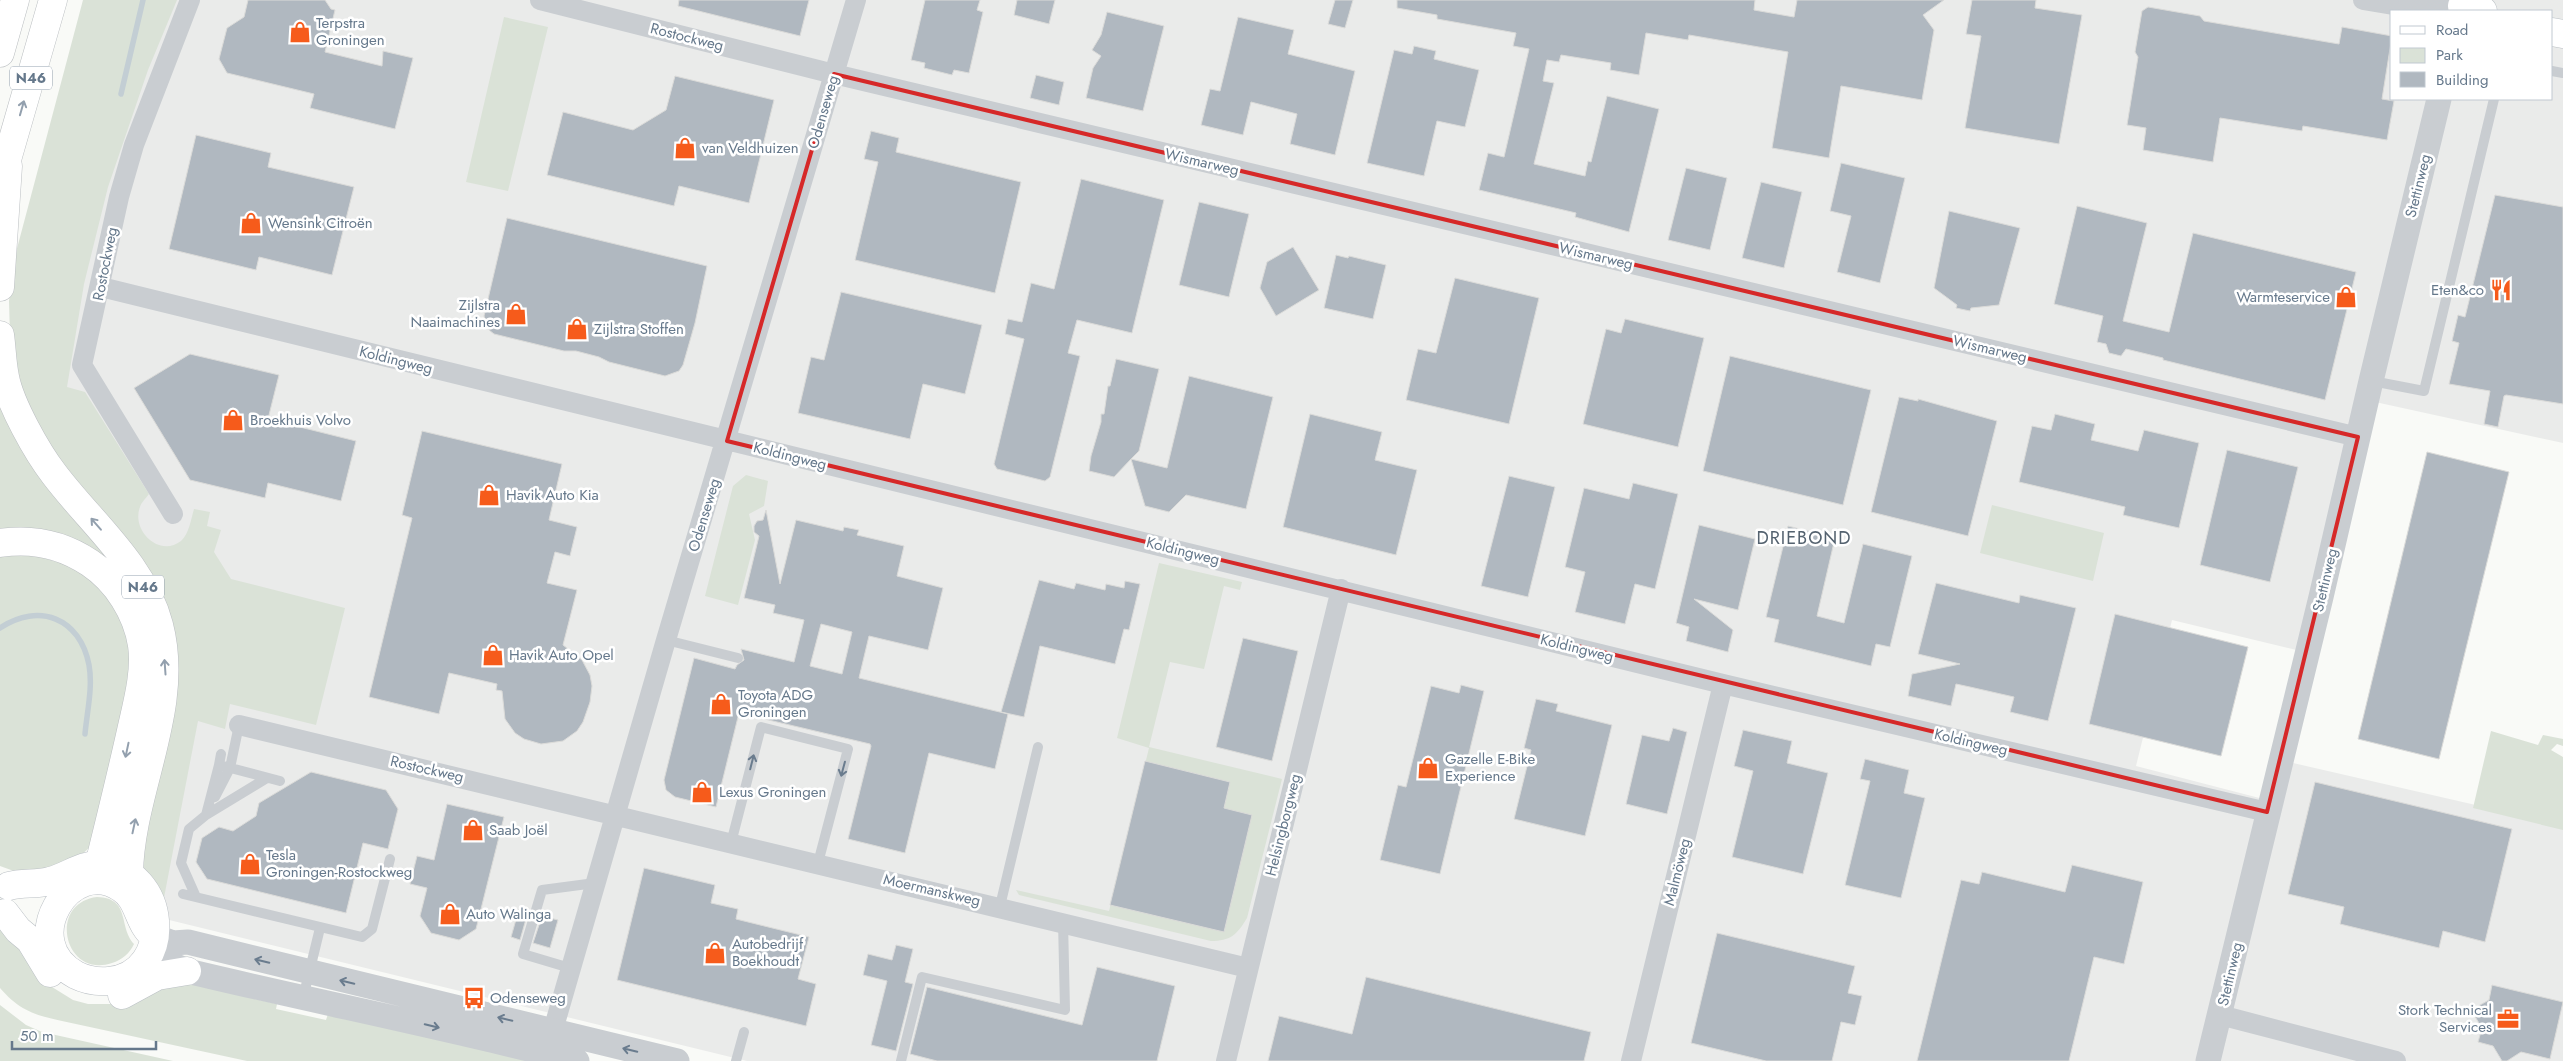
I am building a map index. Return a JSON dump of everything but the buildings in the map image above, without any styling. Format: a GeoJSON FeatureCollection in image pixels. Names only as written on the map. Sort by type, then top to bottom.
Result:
{"type":"FeatureCollection","features":[{"type":"Feature","properties":{"kind":"main road"},"geometry":{"type":"LineString","coordinates":[[0,9],[4,0]]}},
{"type":"Feature","properties":{"kind":"main road","name":"N46"},"geometry":{"type":"LineString","coordinates":[[0,53],[15,0]]}},
{"type":"Feature","properties":{"kind":"main road","name":"N46"},"geometry":{"type":"LineString","coordinates":[[0,184],[53,0]]}},
{"type":"Feature","properties":{"kind":"main road","name":"N46"},"geometry":{"type":"LineString","coordinates":[[0,287],[8,155]]}},
{"type":"Feature","properties":{"kind":"main road","name":"N46"},"geometry":{"type":"LineString","coordinates":[[0,335],[5,378],[27,432],[53,473],[114,546],[136,576],[148,597],[159,624],[165,677],[160,711],[129,850],[129,874]]}},
{"type":"Feature","properties":{"kind":"main road","name":"N46"},"geometry":{"type":"LineString","coordinates":[[0,543],[16,540],[44,542],[84,559],[114,584],[123,596],[136,622],[142,645],[137,702],[96,873]]}},
{"type":"Feature","properties":{"kind":"main road"},"geometry":{"type":"LineString","coordinates":[[96,873],[129,874],[137,880],[150,897],[152,939],[136,969],[113,980],[88,980],[65,967],[51,946],[49,933],[52,915],[63,887],[82,868],[96,873],[130,896],[136,904],[142,922],[152,939]]}},
{"type":"Feature","properties":{"kind":"main road"},"geometry":{"type":"LineString","coordinates":[[4,898],[24,882],[50,881],[63,887]]}},
{"type":"Feature","properties":{"kind":"main road"},"geometry":{"type":"LineString","coordinates":[[4,898],[49,933]]}},
{"type":"Feature","properties":{"kind":"main road"},"geometry":{"type":"LineString","coordinates":[[4,898],[18,930],[30,940],[52,976],[73,991],[86,996],[112,998],[157,976],[188,970]]}},
{"type":"Feature","properties":{"kind":"street","name":"Rostockweg"},"geometry":{"type":"LineString","coordinates":[[173,514],[82,366],[101,287],[116,206],[134,145],[190,0]]}},
{"type":"Feature","properties":{"kind":"street","name":"Rostockweg"},"geometry":{"type":"LineString","coordinates":[[540,0],[834,74]]}},
{"type":"Feature","properties":{"kind":"street","name":"Odenseweg"},"geometry":{"type":"LineString","coordinates":[[549,1042],[856,0]]}},
{"type":"Feature","properties":{"kind":"street"},"geometry":{"type":"LineString","coordinates":[[2363,0],[2409,9],[2438,2],[2466,6]]}},
{"type":"Feature","properties":{"kind":"street","name":"Wismarweg"},"geometry":{"type":"LineString","coordinates":[[834,74],[2358,437]]}},
{"type":"Feature","properties":{"kind":"street","name":"Stettinweg"},"geometry":{"type":"LineString","coordinates":[[2208,1061],[2267,812],[2321,597],[2439,100]]}},
{"type":"Feature","properties":{"kind":"street","name":"Koldingweg"},"geometry":{"type":"LineString","coordinates":[[101,287],[726,441],[1341,589],[1722,684],[2267,812]]}},
{"type":"Feature","properties":{"kind":"street","name":"Helsingborgweg"},"geometry":{"type":"LineString","coordinates":[[1226,1061],[1341,589]]}},
{"type":"Feature","properties":{"kind":"street","name":"Malmöweg"},"geometry":{"type":"LineString","coordinates":[[1636,1060],[1722,684]]}},
{"type":"Feature","properties":{"kind":"street","name":"Rostockweg"},"geometry":{"type":"LineString","coordinates":[[239,725],[615,814]]}},
{"type":"Feature","properties":{"kind":"street","name":"Moermanskweg"},"geometry":{"type":"LineString","coordinates":[[615,814],[1000,906],[1248,968]]}},
{"type":"Feature","properties":{"kind":"street"},"geometry":{"type":"LineString","coordinates":[[152,939],[188,942],[310,973],[549,1042],[577,1061]]}},
{"type":"Feature","properties":{"kind":"street"},"geometry":{"type":"LineString","coordinates":[[152,939],[175,964],[188,970],[303,999],[549,1042],[677,1061]]}},
{"type":"Feature","properties":{"kind":"street"},"geometry":{"type":"LineString","coordinates":[[2220,1015],[2396,1061]]}},
{"type":"Feature","properties":{"kind":"lane"},"geometry":{"type":"LineString","coordinates":[[2371,381],[2424,391],[2494,100]]}},
{"type":"Feature","properties":{"kind":"lane"},"geometry":{"type":"LineString","coordinates":[[666,640],[738,658]]}},
{"type":"Feature","properties":{"kind":"lane"},"geometry":{"type":"LineString","coordinates":[[206,815],[230,768],[239,725]]}},
{"type":"Feature","properties":{"kind":"lane"},"geometry":{"type":"LineString","coordinates":[[731,843],[761,727],[848,749],[818,863]]}},
{"type":"Feature","properties":{"kind":"lane"},"geometry":{"type":"LineString","coordinates":[[1000,906],[1038,747]]}},
{"type":"Feature","properties":{"kind":"lane"},"geometry":{"type":"LineString","coordinates":[[206,815],[222,754]]}},
{"type":"Feature","properties":{"kind":"lane"},"geometry":{"type":"LineString","coordinates":[[219,765],[280,781]]}},
{"type":"Feature","properties":{"kind":"lane"},"geometry":{"type":"LineString","coordinates":[[196,897],[181,863],[189,829],[206,815],[267,778]]}},
{"type":"Feature","properties":{"kind":"lane"},"geometry":{"type":"LineString","coordinates":[[184,894],[362,937],[372,929],[390,858]]}},
{"type":"Feature","properties":{"kind":"lane"},"geometry":{"type":"LineString","coordinates":[[570,968],[523,954],[542,890],[595,883]]}},
{"type":"Feature","properties":{"kind":"lane"},"geometry":{"type":"LineString","coordinates":[[901,1061],[922,977],[1064,1010],[1063,922]]}},
{"type":"Feature","properties":{"kind":"lane"},"geometry":{"type":"LineString","coordinates":[[303,999],[320,928]]}},
{"type":"Feature","properties":{"kind":"lane"},"geometry":{"type":"LineString","coordinates":[[736,1061],[744,1032]]}},
{"type":"Feature","properties":{"kind":"highlighted area"},"geometry":{"type":"Polygon","coordinates":[[[834,74],[2358,437],[2267,812],[727,441],[834,74]]]}},
{"type":"Feature","properties":{"kind":"shaded area"},"geometry":{"type":"Polygon","coordinates":[[[111,0],[2563,0],[2563,443],[2366,400],[2305,652],[2172,620],[2136,766],[2271,801],[2280,760],[2563,825],[2563,1061],[747,1061],[161,918],[18,332],[111,0]]]}},
{"type":"Feature","properties":{"kind":"green space"},"geometry":{"type":"Polygon","coordinates":[[[83,0],[177,0],[148,70],[108,187],[84,284],[67,387],[85,392],[149,494],[142,502],[138,516],[143,532],[149,539],[156,544],[164,546],[173,545],[181,541],[186,534],[194,509],[210,512],[207,526],[221,530],[214,552],[231,579],[345,608],[316,725],[230,704],[225,729],[198,721],[162,908],[139,863],[168,724],[97,511],[43,437],[25,402],[10,336],[9,301],[15,256],[83,0]]]}},
{"type":"Feature","properties":{"kind":"green space"},"geometry":{"type":"Polygon","coordinates":[[[504,17],[548,27],[508,191],[466,182],[504,17]]]}},
{"type":"Feature","properties":{"kind":"green space"},"geometry":{"type":"Polygon","coordinates":[[[0,394],[120,574],[0,536],[0,394]]]}},
{"type":"Feature","properties":{"kind":"green space"},"geometry":{"type":"Polygon","coordinates":[[[746,475],[768,481],[764,506],[749,514],[755,540],[738,605],[705,596],[733,486],[746,475]]]}},
{"type":"Feature","properties":{"kind":"green space"},"geometry":{"type":"Polygon","coordinates":[[[1992,505],[2104,533],[2093,581],[1980,553],[1992,505]]]}},
{"type":"Feature","properties":{"kind":"green space"},"geometry":{"type":"Polygon","coordinates":[[[32,555],[73,566],[89,577],[115,607],[128,640],[133,671],[92,845],[76,860],[22,874],[0,866],[0,556],[32,555]]]}},
{"type":"Feature","properties":{"kind":"green space"},"geometry":{"type":"Polygon","coordinates":[[[1159,563],[1242,582],[1240,590],[1224,586],[1204,669],[1170,662],[1149,747],[1282,779],[1247,918],[1236,933],[1223,940],[1211,941],[1019,895],[1016,890],[1109,911],[1149,748],[1117,738],[1159,563]]]}},
{"type":"Feature","properties":{"kind":"green space"},"geometry":{"type":"Polygon","coordinates":[[[2491,731],[2538,745],[2543,735],[2563,739],[2563,746],[2557,744],[2551,750],[2563,757],[2563,830],[2473,808],[2491,731]]]}},
{"type":"Feature","properties":{"kind":"green space"},"geometry":{"type":"Polygon","coordinates":[[[97,897],[115,902],[122,914],[129,937],[134,944],[128,953],[119,960],[96,965],[82,960],[73,951],[68,938],[67,925],[72,912],[81,902],[97,897]]]}},
{"type":"Feature","properties":{"kind":"green space"},"geometry":{"type":"Polygon","coordinates":[[[0,927],[13,935],[52,987],[73,1000],[88,1004],[112,1004],[178,981],[277,1004],[276,1009],[326,1020],[328,1014],[539,1061],[247,1061],[52,1019],[21,1007],[0,988],[0,927]]]}},
{"type":"Feature","properties":{"kind":"green space"},"geometry":{"type":"Polygon","coordinates":[[[0,1005],[26,1025],[42,1032],[173,1061],[0,1061],[0,1005]]]}},
{"type":"Feature","properties":{"kind":"waterway"},"geometry":{"type":"LineString","coordinates":[[121,94],[143,0]]}},
{"type":"Feature","properties":{"kind":"waterway"},"geometry":{"type":"LineString","coordinates":[[0,628],[15,620],[29,616],[43,616],[56,619],[77,636],[84,649],[90,673],[85,734]]}},
{"type":"Feature","properties":{"kind":"place","name":"Terpstra Groningen"},"geometry":{"type":"Point","coordinates":[300,32]}},
{"type":"Feature","properties":{"kind":"place","name":"van Veldhuizen"},"geometry":{"type":"Point","coordinates":[685,148]}},
{"type":"Feature","properties":{"kind":"place","name":"Wensink Citroën"},"geometry":{"type":"Point","coordinates":[251,223]}},
{"type":"Feature","properties":{"kind":"place","name":"Eten&co"},"geometry":{"type":"Point","coordinates":[2501,290]}},
{"type":"Feature","properties":{"kind":"place","name":"Warmteservice"},"geometry":{"type":"Point","coordinates":[2346,297]}},
{"type":"Feature","properties":{"kind":"place","name":"Zijlstra Naaimachines"},"geometry":{"type":"Point","coordinates":[516,314]}},
{"type":"Feature","properties":{"kind":"place","name":"Zijlstra Stoffen"},"geometry":{"type":"Point","coordinates":[577,329]}},
{"type":"Feature","properties":{"kind":"place","name":"Broekhuis Volvo"},"geometry":{"type":"Point","coordinates":[233,420]}},
{"type":"Feature","properties":{"kind":"place","name":"Havik Auto Kia"},"geometry":{"type":"Point","coordinates":[489,495]}},
{"type":"Feature","properties":{"kind":"place","name":"Havik Auto Opel"},"geometry":{"type":"Point","coordinates":[493,655]}},
{"type":"Feature","properties":{"kind":"place","name":"Toyota ADG Groningen"},"geometry":{"type":"Point","coordinates":[721,704]}},
{"type":"Feature","properties":{"kind":"place","name":"Gazelle E-Bike Experience"},"geometry":{"type":"Point","coordinates":[1428,768]}},
{"type":"Feature","properties":{"kind":"place","name":"Lexus Groningen"},"geometry":{"type":"Point","coordinates":[702,792]}},
{"type":"Feature","properties":{"kind":"place","name":"Saab Joël"},"geometry":{"type":"Point","coordinates":[473,830]}},
{"type":"Feature","properties":{"kind":"place","name":"Tesla Groningen-Rostockweg"},"geometry":{"type":"Point","coordinates":[250,864]}},
{"type":"Feature","properties":{"kind":"place","name":"Auto Walinga"},"geometry":{"type":"Point","coordinates":[450,914]}},
{"type":"Feature","properties":{"kind":"place","name":"Autobedrijf Boekhoudt"},"geometry":{"type":"Point","coordinates":[715,953]}},
{"type":"Feature","properties":{"kind":"place","name":"Odenseweg"},"geometry":{"type":"Point","coordinates":[474,998]}},
{"type":"Feature","properties":{"kind":"place","name":"Stork Technical Services"},"geometry":{"type":"Point","coordinates":[2508,1019]}},
{"type":"Feature","properties":{"kind":"district","name":"DRIEBOND"},"geometry":{"type":"Point","coordinates":[1804,538]}}]}
